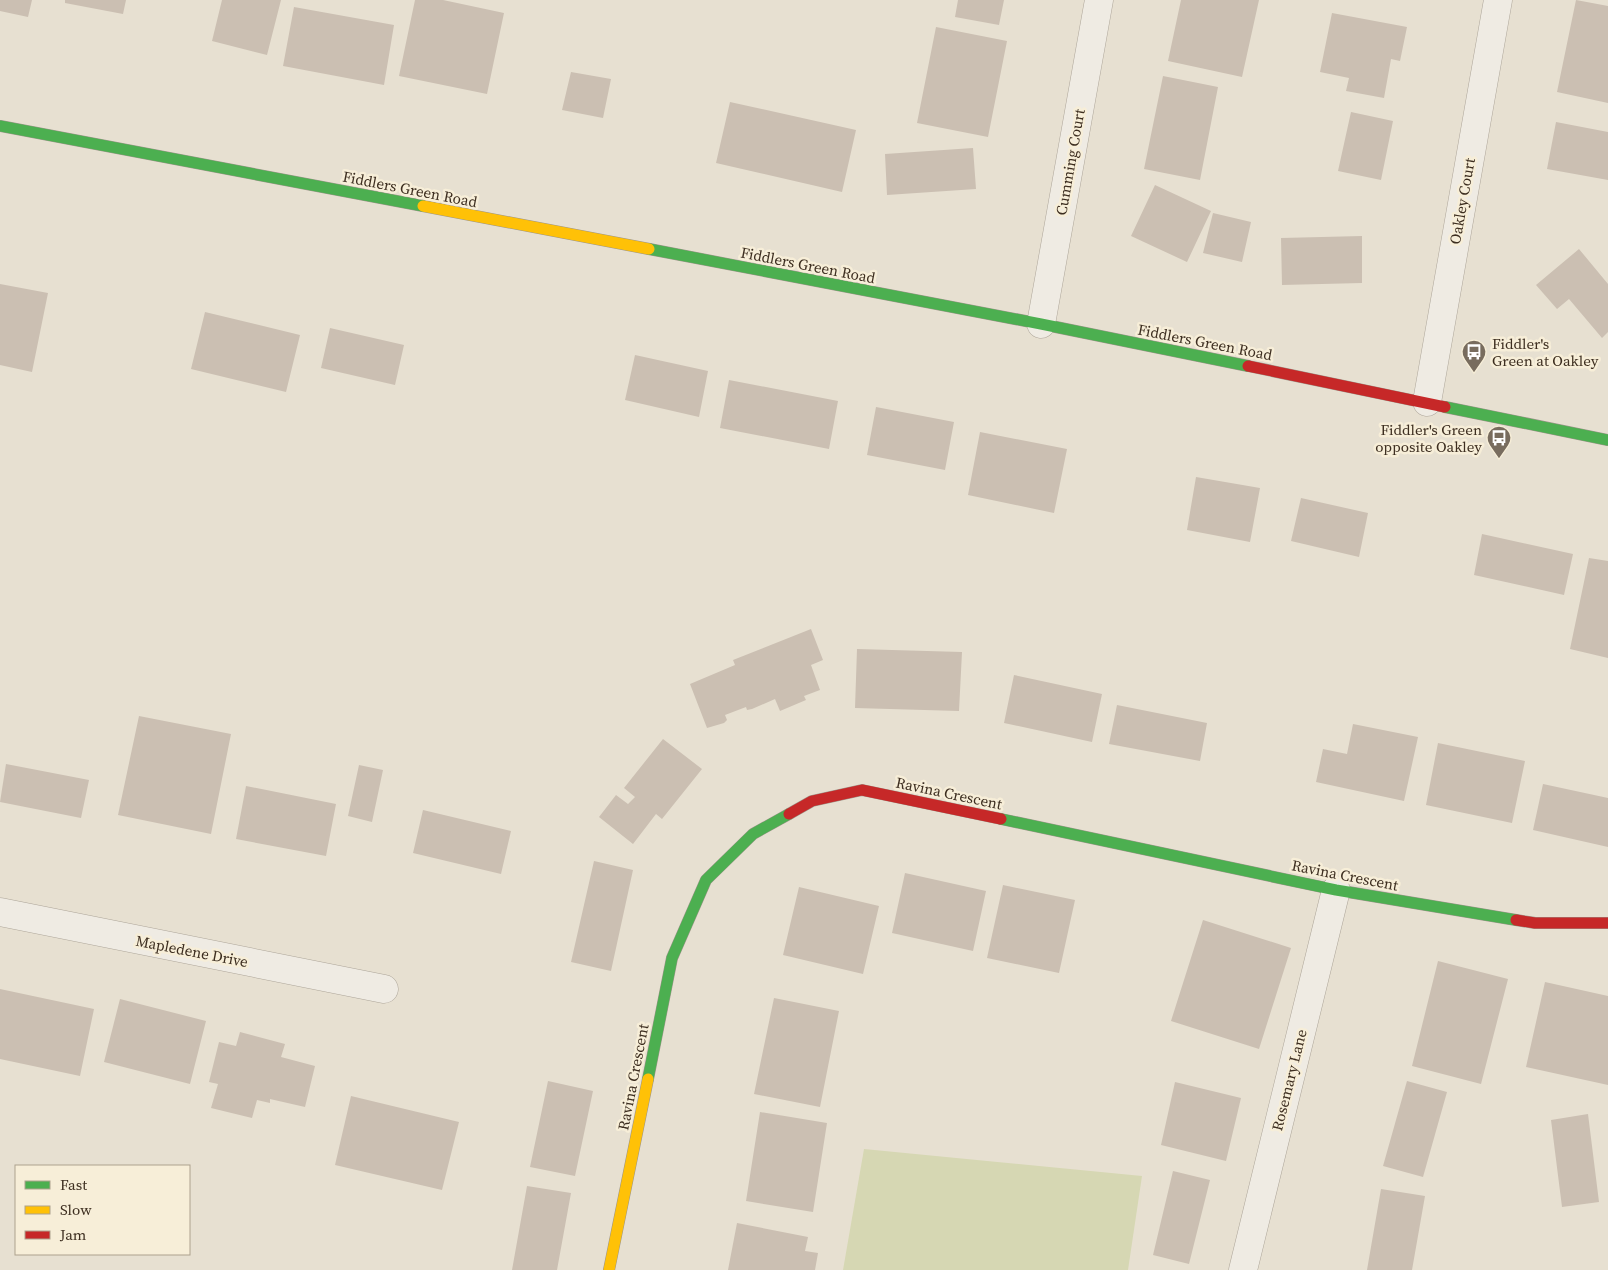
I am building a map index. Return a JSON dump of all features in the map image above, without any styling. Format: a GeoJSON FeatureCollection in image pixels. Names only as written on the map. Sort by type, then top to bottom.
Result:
{"type":"FeatureCollection","features":[{"type":"Feature","properties":{"kind":"main road","name":"Fiddlers Green Road"},"geometry":{"type":"LineString","coordinates":[[0,126],[1041,324],[1608,440]]}},
{"type":"Feature","properties":{"kind":"main road","name":"Ravina Crescent"},"geometry":{"type":"LineString","coordinates":[[609,1270],[672,958],[706,880],[753,834],[812,801],[862,790],[1336,890],[1536,923],[1608,923]]}},
{"type":"Feature","properties":{"kind":"street","name":"Cumming Court"},"geometry":{"type":"LineString","coordinates":[[1041,324],[1099,0]]}},
{"type":"Feature","properties":{"kind":"street","name":"Oakley Court"},"geometry":{"type":"LineString","coordinates":[[1427,402],[1498,0]]}},
{"type":"Feature","properties":{"kind":"street","name":"Rosemary Lane"},"geometry":{"type":"LineString","coordinates":[[1243,1270],[1336,890]]}},
{"type":"Feature","properties":{"kind":"street","name":"Mapledene Drive"},"geometry":{"type":"LineString","coordinates":[[0,912],[384,989]]}},
{"type":"Feature","properties":{"kind":"green space"},"geometry":{"type":"Polygon","coordinates":[[[864,1149],[1142,1176],[1128,1270],[843,1270],[864,1149]]]}},
{"type":"Feature","properties":{"kind":"building"},"geometry":{"type":"Polygon","coordinates":[[[0,0],[32,0],[28,17],[0,11],[0,0]]]}},
{"type":"Feature","properties":{"kind":"building"},"geometry":{"type":"Polygon","coordinates":[[[65,0],[126,0],[123,14],[65,3],[65,0]]]}},
{"type":"Feature","properties":{"kind":"building"},"geometry":{"type":"Polygon","coordinates":[[[222,0],[281,0],[267,55],[212,41],[222,0]]]}},
{"type":"Feature","properties":{"kind":"building"},"geometry":{"type":"Polygon","coordinates":[[[415,0],[443,0],[504,13],[487,94],[399,76],[415,0]]]}},
{"type":"Feature","properties":{"kind":"building"},"geometry":{"type":"Polygon","coordinates":[[[958,0],[1004,0],[999,25],[955,17],[958,0]]]}},
{"type":"Feature","properties":{"kind":"building"},"geometry":{"type":"Polygon","coordinates":[[[1181,0],[1259,0],[1242,77],[1168,61],[1181,0]]]}},
{"type":"Feature","properties":{"kind":"building"},"geometry":{"type":"Polygon","coordinates":[[[1576,0],[1608,6],[1608,103],[1557,92],[1576,0]]]}},
{"type":"Feature","properties":{"kind":"building"},"geometry":{"type":"Polygon","coordinates":[[[294,7],[394,25],[384,85],[283,66],[294,7]]]}},
{"type":"Feature","properties":{"kind":"building"},"geometry":{"type":"Polygon","coordinates":[[[1332,13],[1407,27],[1400,61],[1391,59],[1384,98],[1346,91],[1349,78],[1320,72],[1332,13]]]}},
{"type":"Feature","properties":{"kind":"building"},"geometry":{"type":"Polygon","coordinates":[[[936,27],[1007,41],[988,137],[917,123],[936,27]]]}},
{"type":"Feature","properties":{"kind":"building"},"geometry":{"type":"Polygon","coordinates":[[[571,72],[611,79],[603,118],[562,110],[571,72]]]}},
{"type":"Feature","properties":{"kind":"building"},"geometry":{"type":"Polygon","coordinates":[[[1163,76],[1218,87],[1200,180],[1144,169],[1163,76]]]}},
{"type":"Feature","properties":{"kind":"building"},"geometry":{"type":"Polygon","coordinates":[[[730,102],[856,130],[842,192],[716,163],[730,102]]]}},
{"type":"Feature","properties":{"kind":"building"},"geometry":{"type":"Polygon","coordinates":[[[1351,112],[1393,121],[1381,180],[1338,171],[1351,112]]]}},
{"type":"Feature","properties":{"kind":"building"},"geometry":{"type":"Polygon","coordinates":[[[1556,122],[1608,132],[1608,180],[1547,169],[1556,122]]]}},
{"type":"Feature","properties":{"kind":"building"},"geometry":{"type":"Polygon","coordinates":[[[973,148],[976,189],[887,195],[885,154],[973,148]]]}},
{"type":"Feature","properties":{"kind":"building"},"geometry":{"type":"Polygon","coordinates":[[[1155,185],[1211,211],[1187,262],[1131,236],[1155,185]]]}},
{"type":"Feature","properties":{"kind":"building"},"geometry":{"type":"Polygon","coordinates":[[[1213,213],[1251,222],[1242,262],[1203,253],[1213,213]]]}},
{"type":"Feature","properties":{"kind":"building"},"geometry":{"type":"Polygon","coordinates":[[[1362,236],[1362,283],[1282,285],[1281,238],[1362,236]]]}},
{"type":"Feature","properties":{"kind":"building"},"geometry":{"type":"Polygon","coordinates":[[[1579,249],[1608,284],[1608,332],[1602,338],[1569,299],[1557,309],[1536,285],[1579,249]]]}},
{"type":"Feature","properties":{"kind":"building"},"geometry":{"type":"Polygon","coordinates":[[[0,284],[48,293],[32,372],[0,365],[0,284]]]}},
{"type":"Feature","properties":{"kind":"building"},"geometry":{"type":"Polygon","coordinates":[[[205,312],[300,335],[286,392],[191,369],[205,312]]]}},
{"type":"Feature","properties":{"kind":"building"},"geometry":{"type":"Polygon","coordinates":[[[330,328],[404,345],[395,385],[321,368],[330,328]]]}},
{"type":"Feature","properties":{"kind":"building"},"geometry":{"type":"Polygon","coordinates":[[[635,355],[708,371],[699,417],[625,400],[635,355]]]}},
{"type":"Feature","properties":{"kind":"building"},"geometry":{"type":"Polygon","coordinates":[[[729,380],[838,401],[829,449],[720,428],[729,380]]]}},
{"type":"Feature","properties":{"kind":"building"},"geometry":{"type":"Polygon","coordinates":[[[876,407],[954,422],[945,470],[867,455],[876,407]]]}},
{"type":"Feature","properties":{"kind":"building"},"geometry":{"type":"Polygon","coordinates":[[[980,432],[1067,449],[1054,513],[968,495],[980,432]]]}},
{"type":"Feature","properties":{"kind":"building"},"geometry":{"type":"Polygon","coordinates":[[[1196,477],[1260,488],[1250,542],[1187,530],[1196,477]]]}},
{"type":"Feature","properties":{"kind":"building"},"geometry":{"type":"Polygon","coordinates":[[[1301,498],[1368,513],[1359,557],[1291,541],[1301,498]]]}},
{"type":"Feature","properties":{"kind":"building"},"geometry":{"type":"Polygon","coordinates":[[[1482,534],[1573,554],[1564,595],[1474,575],[1482,534]]]}},
{"type":"Feature","properties":{"kind":"building"},"geometry":{"type":"Polygon","coordinates":[[[1589,558],[1608,561],[1608,658],[1570,649],[1589,558]]]}},
{"type":"Feature","properties":{"kind":"building"},"geometry":{"type":"Polygon","coordinates":[[[811,629],[823,660],[811,665],[820,690],[804,696],[806,700],[780,711],[775,699],[752,709],[747,710],[746,707],[725,715],[727,720],[724,723],[707,728],[690,684],[735,665],[733,660],[811,629]]]}},
{"type":"Feature","properties":{"kind":"building"},"geometry":{"type":"Polygon","coordinates":[[[857,649],[962,652],[959,711],[855,708],[857,649]]]}},
{"type":"Feature","properties":{"kind":"building"},"geometry":{"type":"Polygon","coordinates":[[[1014,675],[1102,694],[1092,742],[1004,723],[1014,675]]]}},
{"type":"Feature","properties":{"kind":"building"},"geometry":{"type":"Polygon","coordinates":[[[1117,705],[1207,723],[1200,761],[1109,744],[1117,705]]]}},
{"type":"Feature","properties":{"kind":"building"},"geometry":{"type":"Polygon","coordinates":[[[139,716],[231,734],[211,834],[118,815],[139,716]]]}},
{"type":"Feature","properties":{"kind":"building"},"geometry":{"type":"Polygon","coordinates":[[[1353,724],[1418,737],[1404,801],[1316,782],[1323,749],[1347,754],[1353,724]]]}},
{"type":"Feature","properties":{"kind":"building"},"geometry":{"type":"Polygon","coordinates":[[[663,739],[702,769],[662,819],[656,814],[633,844],[599,817],[616,795],[628,804],[635,797],[624,788],[663,739]]]}},
{"type":"Feature","properties":{"kind":"building"},"geometry":{"type":"Polygon","coordinates":[[[1438,743],[1525,761],[1512,823],[1426,805],[1438,743]]]}},
{"type":"Feature","properties":{"kind":"building"},"geometry":{"type":"Polygon","coordinates":[[[6,764],[89,780],[81,818],[0,802],[6,764]]]}},
{"type":"Feature","properties":{"kind":"building"},"geometry":{"type":"Polygon","coordinates":[[[359,765],[383,770],[372,822],[348,816],[359,765]]]}},
{"type":"Feature","properties":{"kind":"building"},"geometry":{"type":"Polygon","coordinates":[[[1543,784],[1608,798],[1608,847],[1533,830],[1543,784]]]}},
{"type":"Feature","properties":{"kind":"building"},"geometry":{"type":"Polygon","coordinates":[[[246,786],[336,804],[326,856],[236,839],[246,786]]]}},
{"type":"Feature","properties":{"kind":"building"},"geometry":{"type":"Polygon","coordinates":[[[423,810],[511,831],[501,874],[413,853],[423,810]]]}},
{"type":"Feature","properties":{"kind":"building"},"geometry":{"type":"Polygon","coordinates":[[[594,861],[633,870],[611,971],[571,962],[594,861]]]}},
{"type":"Feature","properties":{"kind":"building"},"geometry":{"type":"Polygon","coordinates":[[[905,873],[986,891],[973,951],[892,933],[905,873]]]}},
{"type":"Feature","properties":{"kind":"building"},"geometry":{"type":"Polygon","coordinates":[[[1003,885],[1075,900],[1059,973],[987,958],[1003,885]]]}},
{"type":"Feature","properties":{"kind":"building"},"geometry":{"type":"Polygon","coordinates":[[[799,887],[879,906],[863,974],[783,955],[799,887]]]}},
{"type":"Feature","properties":{"kind":"building"},"geometry":{"type":"Polygon","coordinates":[[[1203,920],[1291,948],[1259,1049],[1171,1021],[1203,920]]]}},
{"type":"Feature","properties":{"kind":"building"},"geometry":{"type":"Polygon","coordinates":[[[1438,961],[1508,979],[1481,1084],[1412,1066],[1438,961]]]}},
{"type":"Feature","properties":{"kind":"building"},"geometry":{"type":"Polygon","coordinates":[[[1545,982],[1608,996],[1608,1085],[1526,1067],[1545,982]]]}},
{"type":"Feature","properties":{"kind":"building"},"geometry":{"type":"Polygon","coordinates":[[[0,989],[94,1009],[80,1076],[0,1059],[0,989]]]}},
{"type":"Feature","properties":{"kind":"building"},"geometry":{"type":"Polygon","coordinates":[[[774,998],[839,1011],[820,1107],[754,1094],[774,998]]]}},
{"type":"Feature","properties":{"kind":"building"},"geometry":{"type":"Polygon","coordinates":[[[120,999],[206,1021],[190,1084],[104,1062],[120,999]]]}},
{"type":"Feature","properties":{"kind":"building"},"geometry":{"type":"Polygon","coordinates":[[[240,1032],[285,1044],[281,1057],[315,1066],[305,1107],[270,1099],[270,1103],[257,1100],[252,1118],[211,1108],[218,1084],[209,1082],[219,1042],[236,1046],[240,1032]]]}},
{"type":"Feature","properties":{"kind":"building"},"geometry":{"type":"Polygon","coordinates":[[[548,1081],[593,1091],[575,1176],[530,1167],[548,1081]]]}},
{"type":"Feature","properties":{"kind":"building"},"geometry":{"type":"Polygon","coordinates":[[[1407,1081],[1447,1092],[1423,1177],[1383,1166],[1407,1081]]]}},
{"type":"Feature","properties":{"kind":"building"},"geometry":{"type":"Polygon","coordinates":[[[1175,1082],[1241,1098],[1226,1161],[1161,1145],[1175,1082]]]}},
{"type":"Feature","properties":{"kind":"building"},"geometry":{"type":"Polygon","coordinates":[[[351,1096],[459,1122],[442,1190],[335,1165],[351,1096]]]}},
{"type":"Feature","properties":{"kind":"building"},"geometry":{"type":"Polygon","coordinates":[[[760,1112],[827,1123],[813,1212],[746,1201],[760,1112]]]}},
{"type":"Feature","properties":{"kind":"building"},"geometry":{"type":"Polygon","coordinates":[[[1588,1114],[1599,1202],[1562,1207],[1551,1120],[1588,1114]]]}},
{"type":"Feature","properties":{"kind":"building"},"geometry":{"type":"Polygon","coordinates":[[[1173,1171],[1210,1180],[1189,1264],[1153,1255],[1173,1171]]]}},
{"type":"Feature","properties":{"kind":"building"},"geometry":{"type":"Polygon","coordinates":[[[527,1186],[571,1193],[557,1270],[512,1270],[527,1186]]]}},
{"type":"Feature","properties":{"kind":"building"},"geometry":{"type":"Polygon","coordinates":[[[1381,1189],[1425,1196],[1412,1270],[1367,1270],[1381,1189]]]}},
{"type":"Feature","properties":{"kind":"building"},"geometry":{"type":"Polygon","coordinates":[[[737,1223],[808,1237],[805,1251],[818,1253],[815,1270],[728,1270],[737,1223]]]}},
{"type":"Feature","properties":{"kind":"traffic: fast"},"geometry":{"type":"LineString","coordinates":[[0,126],[423,206]]}},
{"type":"Feature","properties":{"kind":"traffic: fast"},"geometry":{"type":"LineString","coordinates":[[649,249],[1041,324],[1248,366]]}},
{"type":"Feature","properties":{"kind":"traffic: fast"},"geometry":{"type":"LineString","coordinates":[[1445,407],[1608,440]]}},
{"type":"Feature","properties":{"kind":"traffic: fast"},"geometry":{"type":"LineString","coordinates":[[648,1079],[672,958],[706,880],[753,834],[789,814]]}},
{"type":"Feature","properties":{"kind":"traffic: fast"},"geometry":{"type":"LineString","coordinates":[[1001,819],[1336,890],[1516,920]]}},
{"type":"Feature","properties":{"kind":"traffic: slow"},"geometry":{"type":"LineString","coordinates":[[423,206],[649,249]]}},
{"type":"Feature","properties":{"kind":"traffic: slow"},"geometry":{"type":"LineString","coordinates":[[609,1270],[648,1079]]}},
{"type":"Feature","properties":{"kind":"traffic: jam"},"geometry":{"type":"LineString","coordinates":[[1248,366],[1445,407]]}},
{"type":"Feature","properties":{"kind":"traffic: jam"},"geometry":{"type":"LineString","coordinates":[[789,814],[812,801],[862,790],[1001,819]]}},
{"type":"Feature","properties":{"kind":"traffic: jam"},"geometry":{"type":"LineString","coordinates":[[1516,920],[1535,923],[1608,923]]}},
{"type":"Feature","properties":{"kind":"place","name":"Fiddler's Green at Oakley"},"geometry":{"type":"Point","coordinates":[1474,373]}},
{"type":"Feature","properties":{"kind":"place","name":"Fiddler's Green opposite Oakley"},"geometry":{"type":"Point","coordinates":[1499,459]}}]}
